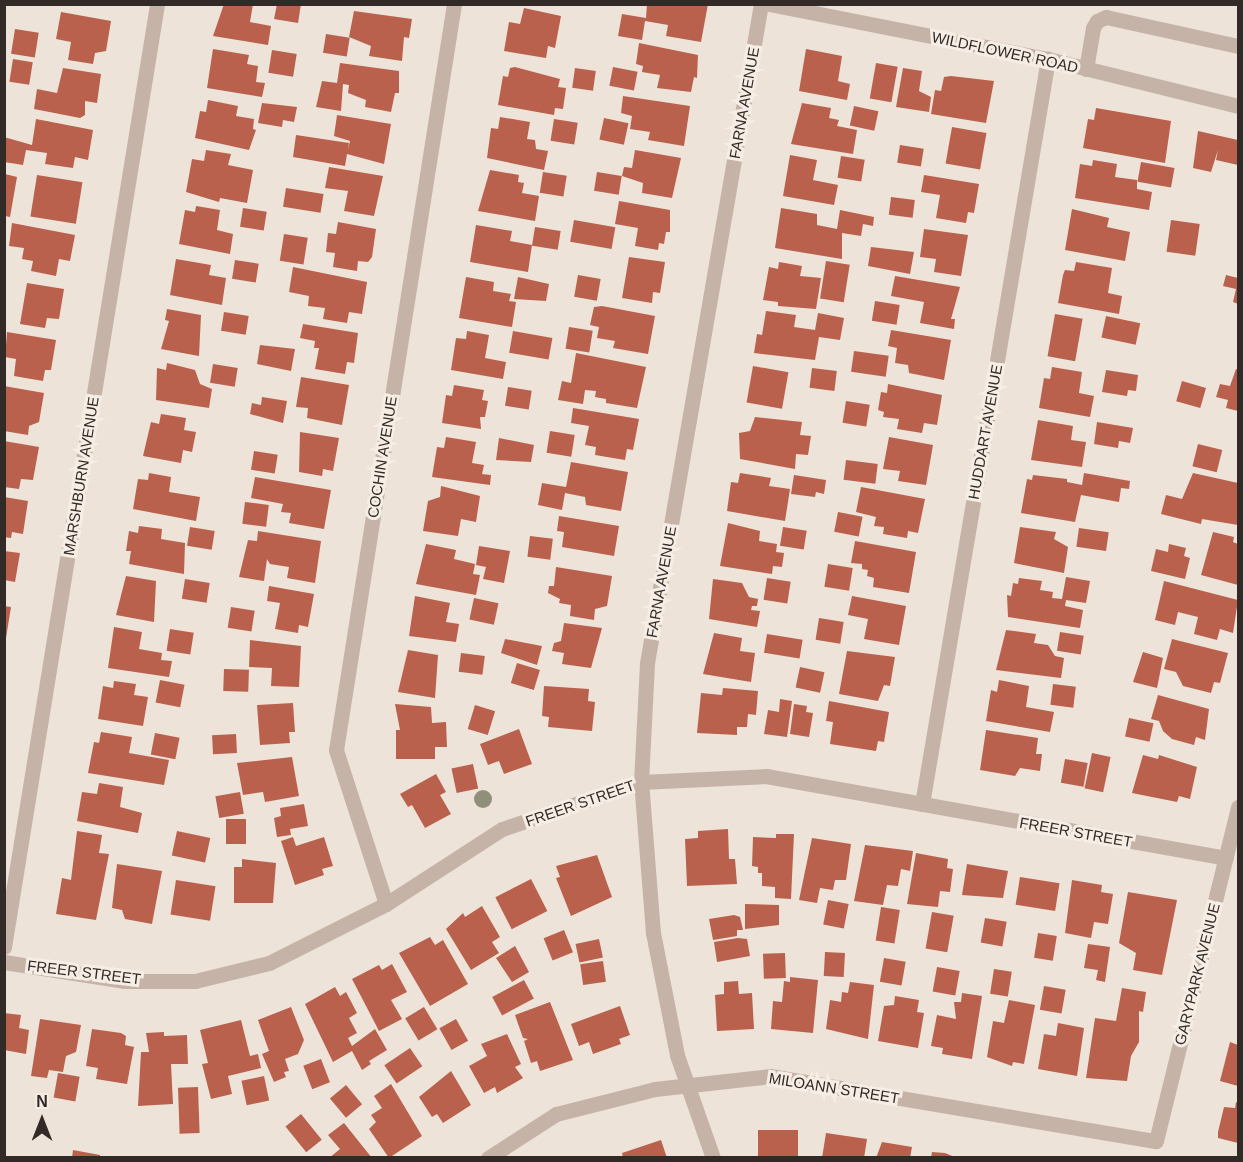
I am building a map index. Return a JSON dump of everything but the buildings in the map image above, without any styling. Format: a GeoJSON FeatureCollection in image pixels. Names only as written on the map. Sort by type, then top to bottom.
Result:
{"type":"FeatureCollection","features":[{"type":"Feature","properties":{"kind":"street","name":"MARSHBURN AVENUE"},"geometry":{"type":"LineString","coordinates":[[4,947],[157,4]]}},
{"type":"Feature","properties":{"kind":"street","name":"COCHIN AVENUE"},"geometry":{"type":"LineString","coordinates":[[386,904],[336,750],[454,4]]}},
{"type":"Feature","properties":{"kind":"street","name":"FARNA AVENUE"},"geometry":{"type":"LineString","coordinates":[[713,1158],[687,1086],[653,933],[641,782],[647,663],[761,4]]}},
{"type":"Feature","properties":{"kind":"street","name":"WILDFLOWER ROAD"},"geometry":{"type":"LineString","coordinates":[[769,4],[1048,59],[1239,106]]}},
{"type":"Feature","properties":{"kind":"street"},"geometry":{"type":"LineString","coordinates":[[1086,69],[1093,28],[1097,21],[1106,17],[1239,46]]}},
{"type":"Feature","properties":{"kind":"street","name":"HUDDART AVENUE"},"geometry":{"type":"LineString","coordinates":[[922,804],[1048,59]]}},
{"type":"Feature","properties":{"kind":"street","name":"FREER STREET"},"geometry":{"type":"LineString","coordinates":[[4,962],[124,981],[195,981],[269,963],[386,904],[502,830],[641,782],[766,776],[1226,858]]}},
{"type":"Feature","properties":{"kind":"street","name":"GARYPARK AVENUE"},"geometry":{"type":"LineString","coordinates":[[1156,1141],[1239,807]]}},
{"type":"Feature","properties":{"kind":"street","name":"MILOANN STREET"},"geometry":{"type":"LineString","coordinates":[[488,1158],[556,1114],[655,1089],[770,1076],[1156,1141]]}}]}
